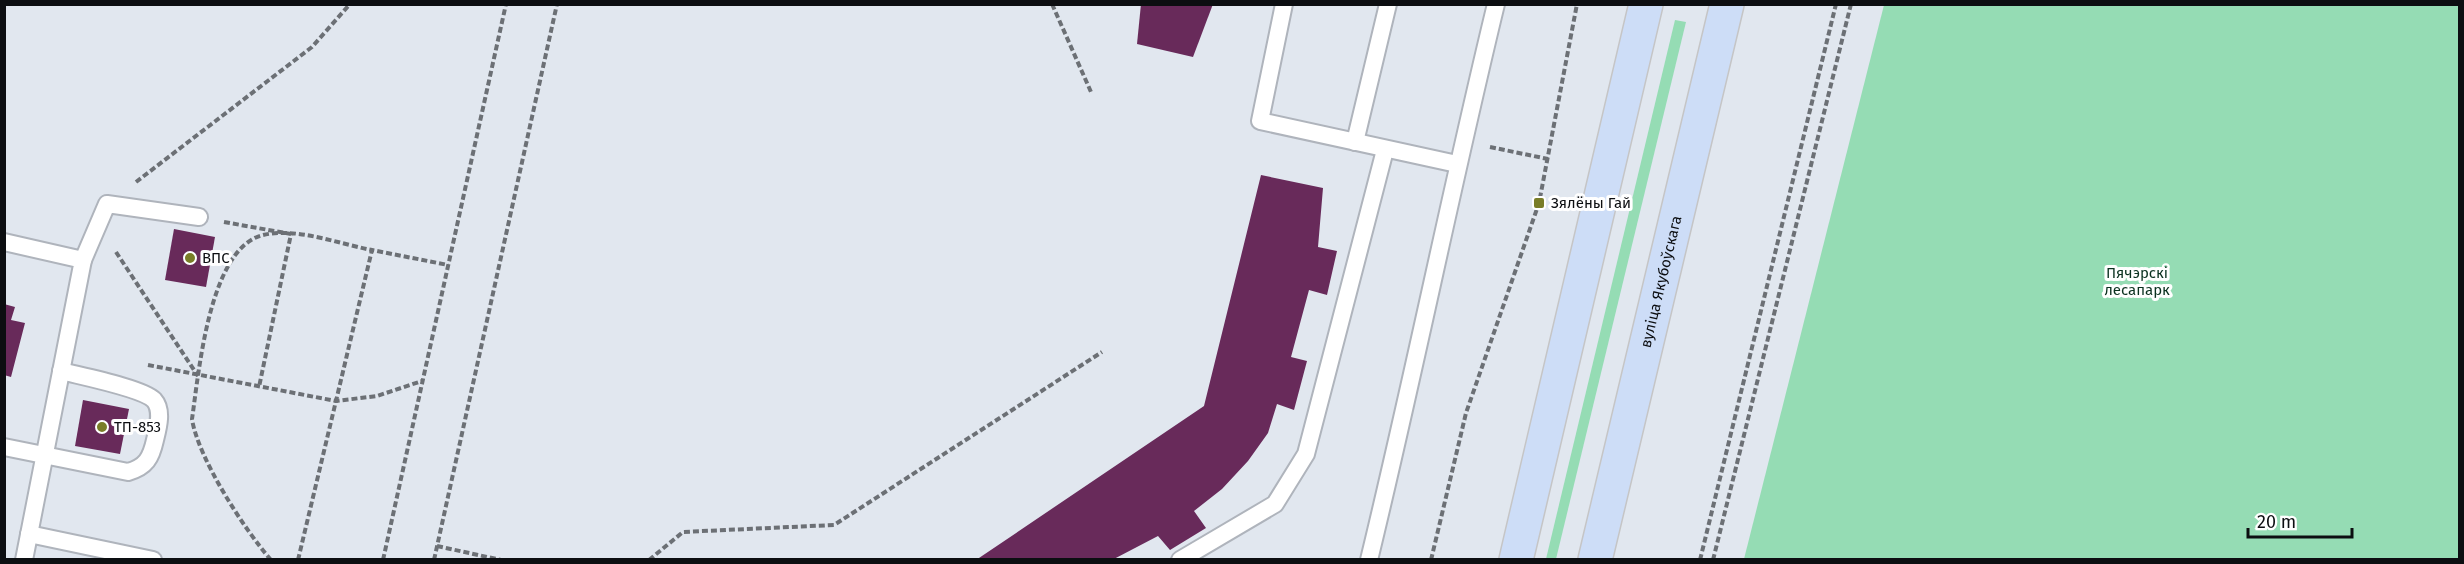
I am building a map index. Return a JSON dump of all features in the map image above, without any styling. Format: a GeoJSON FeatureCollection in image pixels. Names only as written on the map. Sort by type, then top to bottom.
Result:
{"type":"FeatureCollection","features":[{"type":"Feature","properties":{"kind":"main road"},"geometry":{"type":"LineString","coordinates":[[1516,560],[1646,4]]}},
{"type":"Feature","properties":{"kind":"main road","name":"вуліца Якубоўскага"},"geometry":{"type":"LineString","coordinates":[[1595,560],[1727,4]]}},
{"type":"Feature","properties":{"kind":"lane"},"geometry":{"type":"LineString","coordinates":[[1284,4],[1260,121],[1457,164]]}},
{"type":"Feature","properties":{"kind":"lane"},"geometry":{"type":"LineString","coordinates":[[1355,142],[1388,4]]}},
{"type":"Feature","properties":{"kind":"lane"},"geometry":{"type":"LineString","coordinates":[[1369,560],[1402,423],[1462,142],[1496,4]]}},
{"type":"Feature","properties":{"kind":"lane"},"geometry":{"type":"LineString","coordinates":[[1180,560],[1275,504],[1306,454],[1385,150]]}},
{"type":"Feature","properties":{"kind":"lane"},"geometry":{"type":"LineString","coordinates":[[24,560],[83,260],[107,204],[200,217]]}},
{"type":"Feature","properties":{"kind":"lane"},"geometry":{"type":"LineString","coordinates":[[4,242],[83,260]]}},
{"type":"Feature","properties":{"kind":"lane"},"geometry":{"type":"LineString","coordinates":[[4,447],[128,472],[141,468],[149,459],[156,439],[160,413],[154,400],[138,391],[61,371]]}},
{"type":"Feature","properties":{"kind":"lane"},"geometry":{"type":"LineString","coordinates":[[29,534],[153,560]]}},
{"type":"Feature","properties":{"kind":"path"},"geometry":{"type":"LineString","coordinates":[[107,204],[312,47],[350,4]]}},
{"type":"Feature","properties":{"kind":"path"},"geometry":{"type":"LineString","coordinates":[[383,560],[506,4]]}},
{"type":"Feature","properties":{"kind":"path"},"geometry":{"type":"LineString","coordinates":[[434,560],[557,4]]}},
{"type":"Feature","properties":{"kind":"path"},"geometry":{"type":"LineString","coordinates":[[1052,4],[1091,92]]}},
{"type":"Feature","properties":{"kind":"path"},"geometry":{"type":"LineString","coordinates":[[1431,560],[1466,413],[1539,203],[1577,4]]}},
{"type":"Feature","properties":{"kind":"path"},"geometry":{"type":"LineString","coordinates":[[1700,560],[1836,4]]}},
{"type":"Feature","properties":{"kind":"path"},"geometry":{"type":"LineString","coordinates":[[1713,560],[1851,4]]}},
{"type":"Feature","properties":{"kind":"path"},"geometry":{"type":"LineString","coordinates":[[1462,142],[1548,159]]}},
{"type":"Feature","properties":{"kind":"path"},"geometry":{"type":"LineString","coordinates":[[200,217],[448,265]]}},
{"type":"Feature","properties":{"kind":"path"},"geometry":{"type":"LineString","coordinates":[[99,225],[198,376],[336,400],[377,396],[423,381]]}},
{"type":"Feature","properties":{"kind":"path"},"geometry":{"type":"LineString","coordinates":[[271,560],[249,534],[195,439],[192,419],[198,376],[215,294],[229,260],[243,245],[262,235],[291,234]]}},
{"type":"Feature","properties":{"kind":"path"},"geometry":{"type":"LineString","coordinates":[[259,387],[291,234]]}},
{"type":"Feature","properties":{"kind":"path"},"geometry":{"type":"LineString","coordinates":[[298,560],[372,250]]}},
{"type":"Feature","properties":{"kind":"path"},"geometry":{"type":"LineString","coordinates":[[648,560],[683,532],[834,525],[1102,351]]}},
{"type":"Feature","properties":{"kind":"path"},"geometry":{"type":"LineString","coordinates":[[437,546],[501,560]]}},
{"type":"Feature","properties":{"kind":"green space","name":"Пячэрскі лесапарк"},"geometry":{"type":"Polygon","coordinates":[[[1884,5],[2459,5],[2459,559],[1744,559],[1884,5]]]}},
{"type":"Feature","properties":{"kind":"green space"},"geometry":{"type":"Polygon","coordinates":[[[1675,20],[1686,22],[1556,559],[1546,559],[1675,20]]]}},
{"type":"Feature","properties":{"kind":"building"},"geometry":{"type":"Polygon","coordinates":[[[1141,4],[1213,4],[1193,57],[1137,44],[1141,4]]]}},
{"type":"Feature","properties":{"kind":"building"},"geometry":{"type":"Polygon","coordinates":[[[1261,175],[1323,188],[1318,247],[1337,251],[1327,295],[1309,290],[1291,357],[1307,361],[1294,410],[1277,404],[1268,433],[1248,461],[1222,489],[1194,511],[1206,528],[1170,550],[1158,536],[1112,560],[976,560],[1204,406],[1261,175]]]}},
{"type":"Feature","properties":{"kind":"building","name":"ВПС"},"geometry":{"type":"Polygon","coordinates":[[[174,229],[215,237],[206,287],[165,280],[174,229]]]}},
{"type":"Feature","properties":{"kind":"building"},"geometry":{"type":"Polygon","coordinates":[[[4,304],[15,307],[11,320],[25,323],[11,377],[4,375],[4,304]]]}},
{"type":"Feature","properties":{"kind":"building","name":"ТП-853"},"geometry":{"type":"Polygon","coordinates":[[[83,400],[129,409],[120,454],[75,446],[83,400]]]}},
{"type":"Feature","properties":{"kind":"place","name":"Зялёны Гай"},"geometry":{"type":"Point","coordinates":[1539,203]}},
{"type":"Feature","properties":{"kind":"place","name":"ВПС"},"geometry":{"type":"Point","coordinates":[190,258]}},
{"type":"Feature","properties":{"kind":"place","name":"ТП-853"},"geometry":{"type":"Point","coordinates":[102,427]}}]}
